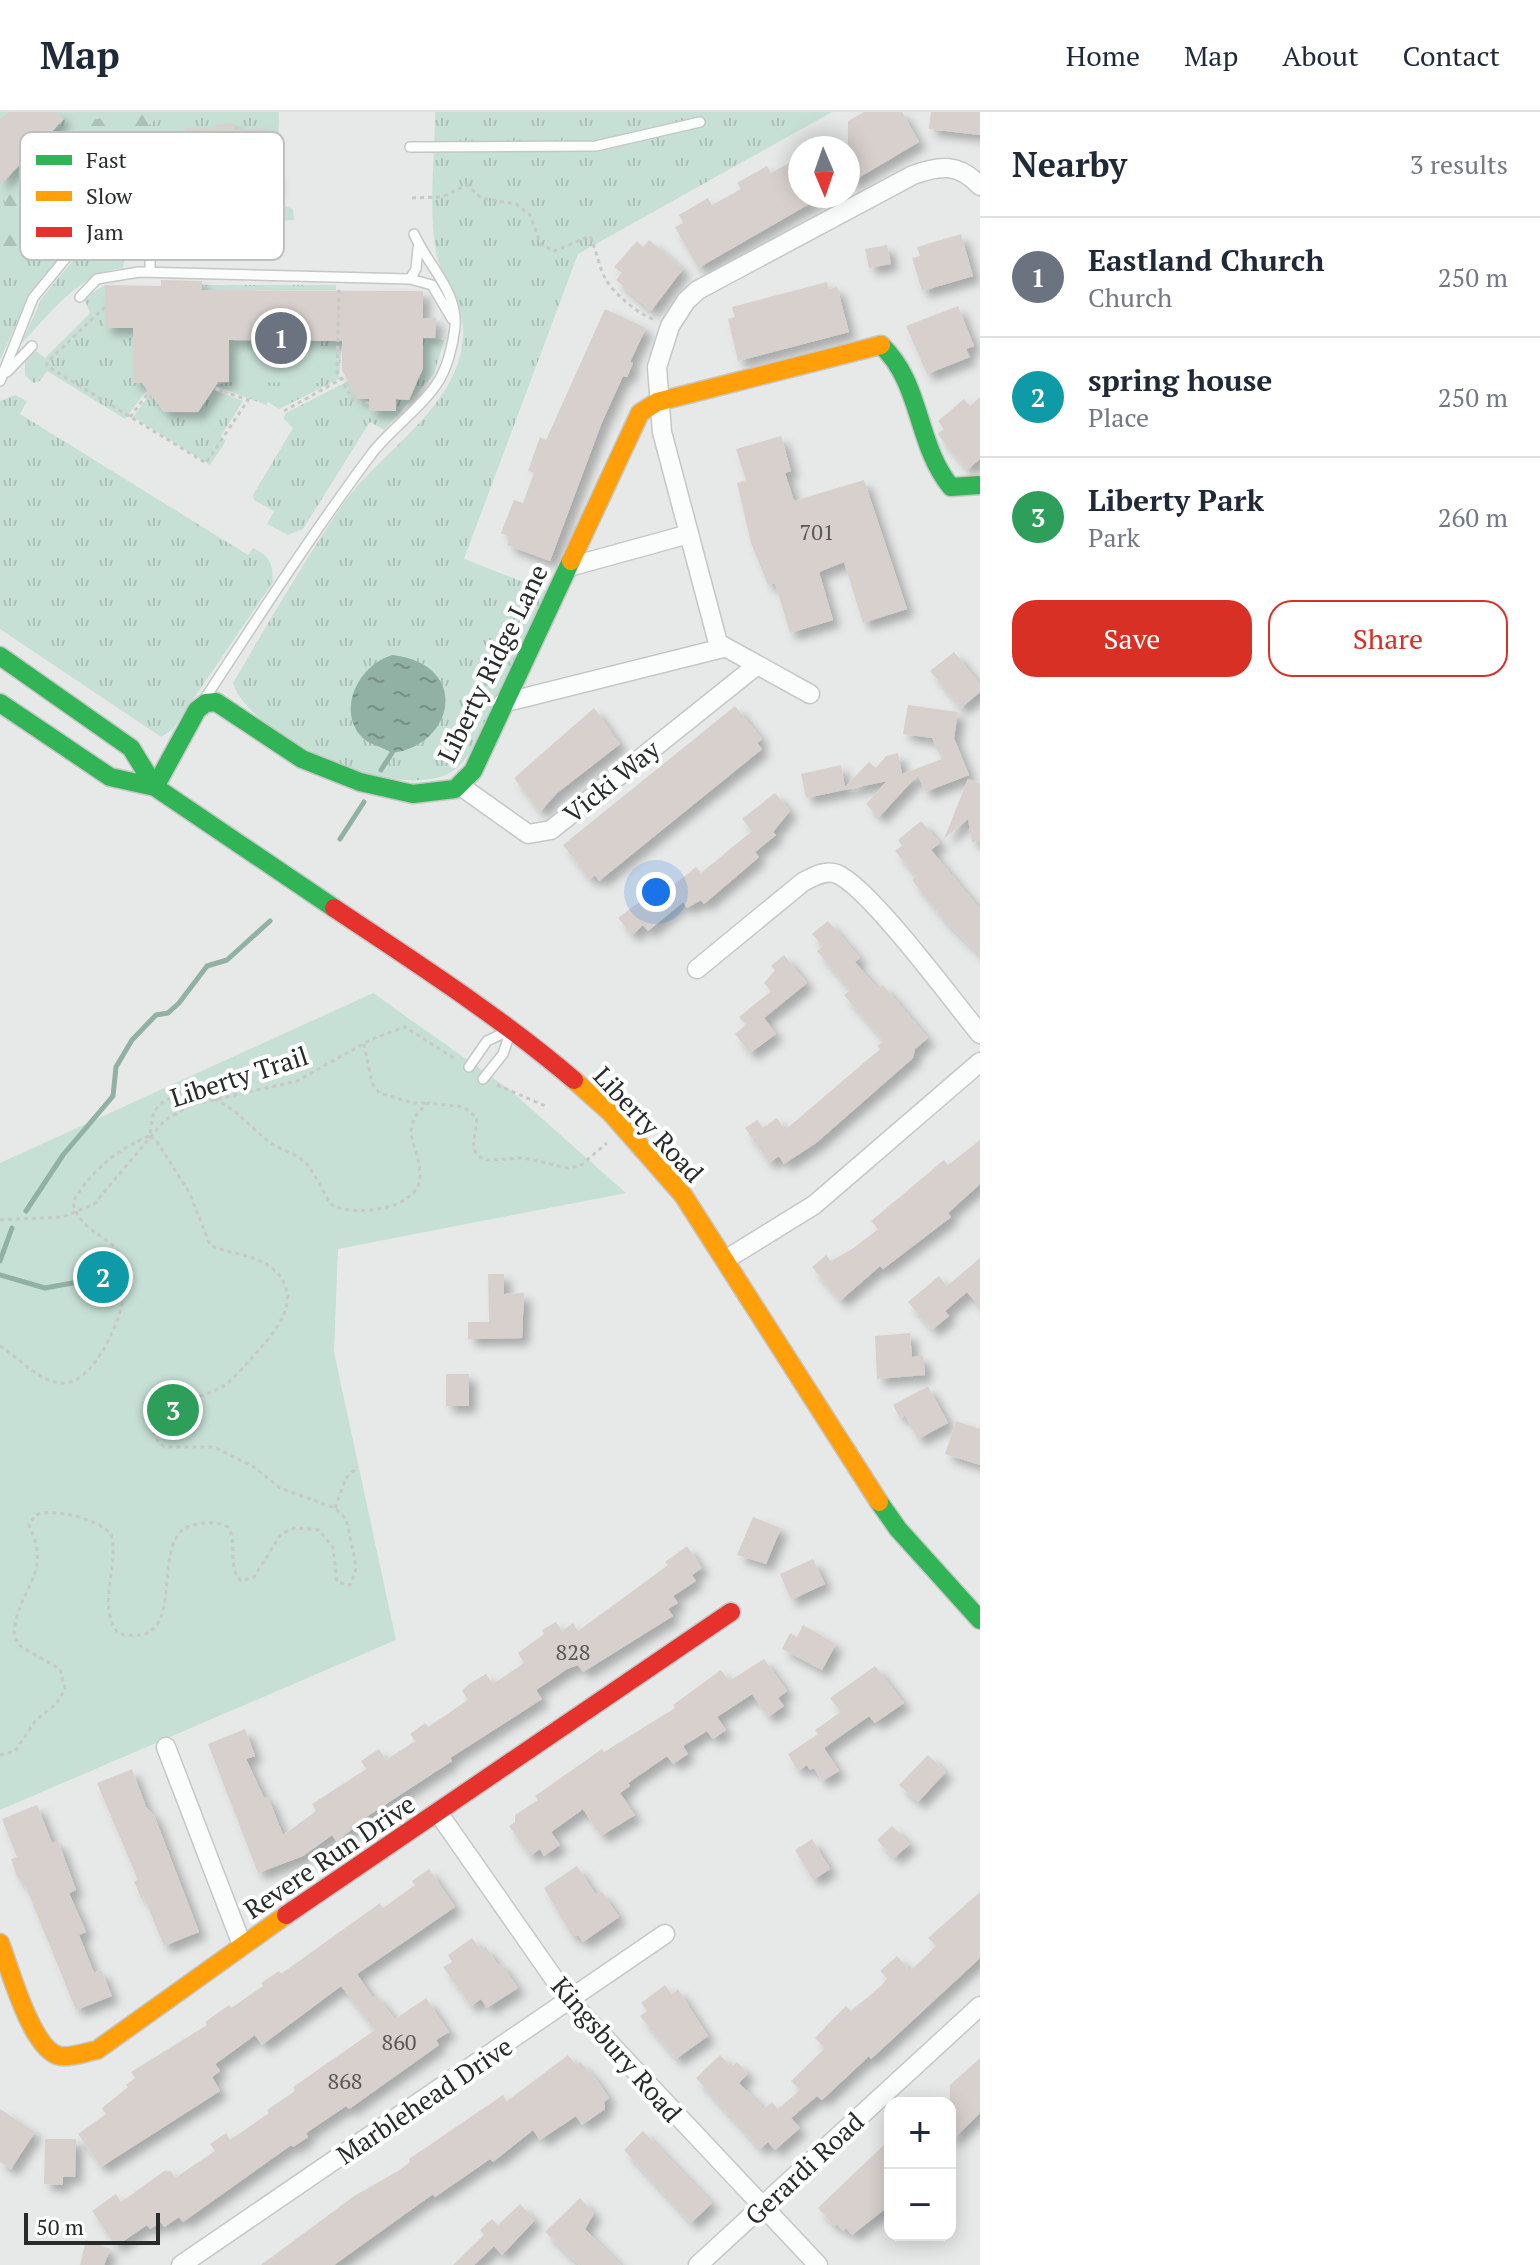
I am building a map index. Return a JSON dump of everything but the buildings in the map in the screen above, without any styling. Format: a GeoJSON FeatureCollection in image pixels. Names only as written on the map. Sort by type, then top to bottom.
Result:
{"type":"FeatureCollection","features":[{"type":"Feature","properties":{"kind":"street"},"geometry":{"type":"LineString","coordinates":[[810,694],[718,643],[657,402],[657,367],[672,323],[698,290],[913,175],[942,165],[968,173],[980,186]]}},
{"type":"Feature","properties":{"kind":"street"},"geometry":{"type":"LineString","coordinates":[[657,402],[881,345],[898,358],[912,388],[936,473],[951,487],[980,485]]}},
{"type":"Feature","properties":{"kind":"street","name":"Liberty Ridge Lane"},"geometry":{"type":"LineString","coordinates":[[197,710],[206,703],[216,702],[227,706],[302,759],[360,782],[413,794],[455,789],[473,771],[640,413],[657,402]]}},
{"type":"Feature","properties":{"kind":"street"},"geometry":{"type":"LineString","coordinates":[[569,567],[689,534]]}},
{"type":"Feature","properties":{"kind":"street"},"geometry":{"type":"LineString","coordinates":[[503,703],[723,648]]}},
{"type":"Feature","properties":{"kind":"street","name":"Liberty Road"},"geometry":{"type":"LineString","coordinates":[[0,656],[131,748],[155,787]]}},
{"type":"Feature","properties":{"kind":"street","name":"Vicki Way"},"geometry":{"type":"LineString","coordinates":[[459,785],[528,834],[551,830],[756,666]]}},
{"type":"Feature","properties":{"kind":"street","name":"Liberty Road"},"geometry":{"type":"LineString","coordinates":[[0,703],[110,777],[155,787],[511,1030],[625,1128],[683,1195],[846,1455],[898,1529],[978,1613]]}},
{"type":"Feature","properties":{"kind":"street"},"geometry":{"type":"LineString","coordinates":[[155,787],[197,710]]}},
{"type":"Feature","properties":{"kind":"street"},"geometry":{"type":"LineString","coordinates":[[697,969],[803,882],[821,873],[837,873],[863,893],[980,1034]]}},
{"type":"Feature","properties":{"kind":"street"},"geometry":{"type":"LineString","coordinates":[[725,1260],[814,1205],[980,1062]]}},
{"type":"Feature","properties":{"kind":"street","name":"Revere Run Drive"},"geometry":{"type":"LineString","coordinates":[[0,1943],[35,2034],[50,2052],[62,2057],[97,2050],[242,1945],[439,1814],[731,1612]]}},
{"type":"Feature","properties":{"kind":"street"},"geometry":{"type":"LineString","coordinates":[[166,1747],[242,1945]]}},
{"type":"Feature","properties":{"kind":"street","name":"Kingsbury Road"},"geometry":{"type":"LineString","coordinates":[[439,1814],[569,2000],[818,2265]]}},
{"type":"Feature","properties":{"kind":"street","name":"Marblehead Drive"},"geometry":{"type":"LineString","coordinates":[[181,2265],[665,1934]]}},
{"type":"Feature","properties":{"kind":"street","name":"Gerardi Road"},"geometry":{"type":"LineString","coordinates":[[698,2265],[980,2006]]}},
{"type":"Feature","properties":{"kind":"lane"},"geometry":{"type":"LineString","coordinates":[[410,147],[596,146],[700,122]]}},
{"type":"Feature","properties":{"kind":"lane"},"geometry":{"type":"LineString","coordinates":[[197,710],[278,586],[375,449],[436,385],[448,359],[455,326],[452,296],[416,238],[418,257],[410,279]]}},
{"type":"Feature","properties":{"kind":"lane"},"geometry":{"type":"LineString","coordinates":[[2,377],[33,298],[64,260]]}},
{"type":"Feature","properties":{"kind":"lane"},"geometry":{"type":"LineString","coordinates":[[149,260],[150,271]]}},
{"type":"Feature","properties":{"kind":"lane"},"geometry":{"type":"LineString","coordinates":[[80,297],[97,279],[150,271],[410,279],[432,285],[455,326]]}},
{"type":"Feature","properties":{"kind":"lane"},"geometry":{"type":"LineString","coordinates":[[2,377],[32,346]]}},
{"type":"Feature","properties":{"kind":"lane"},"geometry":{"type":"LineString","coordinates":[[469,1067],[487,1041],[511,1030]]}},
{"type":"Feature","properties":{"kind":"lane"},"geometry":{"type":"LineString","coordinates":[[483,1079],[503,1054],[511,1030]]}},
{"type":"Feature","properties":{"kind":"path"},"geometry":{"type":"LineString","coordinates":[[412,198],[442,197],[467,185],[481,198],[516,204],[530,215],[541,245],[554,251],[590,236],[600,255],[605,278],[638,314],[672,323]]}},
{"type":"Feature","properties":{"kind":"path"},"geometry":{"type":"LineString","coordinates":[[324,277],[324,287],[339,286],[337,372],[354,402],[369,403]]}},
{"type":"Feature","properties":{"kind":"path"},"geometry":{"type":"LineString","coordinates":[[105,307],[47,362],[47,366],[206,463],[248,400],[214,388]]}},
{"type":"Feature","properties":{"kind":"path"},"geometry":{"type":"LineString","coordinates":[[284,411],[343,378]]}},
{"type":"Feature","properties":{"kind":"path"},"geometry":{"type":"LineString","coordinates":[[130,417],[149,392]]}},
{"type":"Feature","properties":{"kind":"path","name":"Liberty Trail"},"geometry":{"type":"LineString","coordinates":[[0,1220],[63,1217],[94,1204],[165,1120],[191,1105],[297,1081],[364,1044],[405,1027],[469,1067]]}},
{"type":"Feature","properties":{"kind":"path"},"geometry":{"type":"LineString","coordinates":[[364,1044],[372,1083],[379,1093],[414,1103],[464,1107],[477,1118],[473,1148],[478,1156],[487,1160],[524,1158],[567,1168],[580,1166],[625,1128]]}},
{"type":"Feature","properties":{"kind":"path"},"geometry":{"type":"LineString","coordinates":[[483,1079],[548,1107]]}},
{"type":"Feature","properties":{"kind":"path"},"geometry":{"type":"LineString","coordinates":[[150,1136],[152,1112],[164,1100],[191,1092],[216,1099],[235,1111],[270,1143],[307,1164],[332,1205],[353,1212],[383,1208],[405,1199],[417,1189],[421,1177],[410,1134],[420,1110],[428,1103]]}},
{"type":"Feature","properties":{"kind":"path"},"geometry":{"type":"LineString","coordinates":[[0,1346],[48,1380],[65,1383],[79,1379],[100,1355],[117,1316],[128,1273],[122,1256],[83,1224],[73,1202],[81,1188],[128,1144],[150,1136]]}},
{"type":"Feature","properties":{"kind":"path"},"geometry":{"type":"LineString","coordinates":[[0,1755],[15,1751],[36,1720],[56,1704],[65,1689],[60,1669],[20,1646],[14,1636],[18,1613],[39,1561],[38,1548],[29,1526],[35,1515],[50,1512],[95,1522],[111,1534],[114,1562],[108,1609],[118,1633],[132,1636],[145,1636],[160,1622],[173,1545],[179,1530],[188,1525],[211,1523],[228,1527],[234,1548],[232,1564],[241,1581],[254,1577],[281,1534],[295,1528],[319,1530],[333,1548],[337,1582],[350,1585],[354,1579],[354,1555],[346,1519],[335,1508],[280,1488],[270,1477],[226,1451],[194,1444],[164,1447],[154,1436],[158,1420],[167,1411],[224,1387],[241,1370],[281,1325],[287,1294],[284,1280],[264,1263],[210,1245],[189,1192],[158,1143],[150,1136]]}},
{"type":"Feature","properties":{"kind":"path"},"geometry":{"type":"LineString","coordinates":[[335,1508],[346,1478],[358,1467]]}},
{"type":"Feature","properties":{"kind":"green space"},"geometry":{"type":"Polygon","coordinates":[[[0,112],[279,112],[279,132],[20,132],[20,260],[57,260],[25,305],[0,360],[0,112]]]}},
{"type":"Feature","properties":{"kind":"green space"},"geometry":{"type":"Polygon","coordinates":[[[110,112],[164,112],[141,132],[84,132],[89,121],[110,116],[110,112]]]}},
{"type":"Feature","properties":{"kind":"green space"},"geometry":{"type":"Polygon","coordinates":[[[435,112],[832,112],[578,254],[464,559],[549,592],[508,684],[471,751],[459,766],[436,778],[406,780],[371,774],[334,762],[299,745],[268,725],[245,704],[233,683],[341,507],[356,487],[432,408],[458,363],[463,325],[436,252],[432,200],[435,112]]]}},
{"type":"Feature","properties":{"kind":"green space"},"geometry":{"type":"Polygon","coordinates":[[[9,166],[20,180],[20,248],[0,270],[0,210],[6,204],[0,193],[0,171],[9,166]]]}},
{"type":"Feature","properties":{"kind":"green space"},"geometry":{"type":"Polygon","coordinates":[[[284,206],[293,209],[294,220],[284,221],[284,206]]]}},
{"type":"Feature","properties":{"kind":"green space"},"geometry":{"type":"Polygon","coordinates":[[[74,260],[124,260],[123,268],[93,277],[67,296],[21,344],[42,298],[74,260]]]}},
{"type":"Feature","properties":{"kind":"green space"},"geometry":{"type":"Polygon","coordinates":[[[105,285],[105,327],[133,328],[147,383],[147,390],[125,419],[47,371],[40,381],[33,383],[25,375],[25,361],[36,351],[45,358],[90,313],[84,298],[105,285]]]}},
{"type":"Feature","properties":{"kind":"green space"},"geometry":{"type":"Polygon","coordinates":[[[202,285],[336,285],[336,290],[202,290],[202,285]]]}},
{"type":"Feature","properties":{"kind":"green space"},"geometry":{"type":"Polygon","coordinates":[[[423,338],[444,340],[434,374],[384,430],[370,422],[303,529],[288,535],[267,524],[274,511],[254,500],[253,495],[293,428],[283,418],[286,413],[348,381],[357,398],[409,399],[423,368],[423,338]]]}},
{"type":"Feature","properties":{"kind":"green space"},"geometry":{"type":"Polygon","coordinates":[[[229,340],[342,341],[339,379],[279,409],[268,402],[266,405],[214,385],[229,382],[229,340]]]}},
{"type":"Feature","properties":{"kind":"green space"},"geometry":{"type":"Polygon","coordinates":[[[229,340],[320,341],[320,383],[229,382],[229,340]]]}},
{"type":"Feature","properties":{"kind":"green space"},"geometry":{"type":"Polygon","coordinates":[[[213,390],[243,401],[221,436],[226,441],[210,465],[133,417],[150,394],[164,412],[197,413],[213,390]]]}},
{"type":"Feature","properties":{"kind":"green space"},"geometry":{"type":"Polygon","coordinates":[[[15,395],[27,401],[20,414],[248,555],[253,548],[259,551],[271,565],[273,582],[173,729],[161,737],[0,629],[0,401],[15,395]]]}},
{"type":"Feature","properties":{"kind":"green space"},"geometry":{"type":"Polygon","coordinates":[[[373,993],[510,1090],[626,1193],[338,1249],[334,1352],[396,1640],[0,1810],[0,1163],[373,993]]]}},
{"type":"Feature","properties":{"kind":"water"},"geometry":{"type":"Polygon","coordinates":[[[393,655],[418,662],[435,673],[444,688],[445,705],[441,721],[430,736],[413,747],[392,753],[360,735],[351,711],[352,699],[362,676],[381,660],[393,655]]]}},
{"type":"Feature","properties":{"kind":"waterway"},"geometry":{"type":"LineString","coordinates":[[381,770],[392,753]]}},
{"type":"Feature","properties":{"kind":"waterway"},"geometry":{"type":"LineString","coordinates":[[340,839],[364,802]]}},
{"type":"Feature","properties":{"kind":"waterway"},"geometry":{"type":"LineString","coordinates":[[26,1211],[63,1155],[113,1096],[116,1067],[132,1040],[156,1015],[168,1013],[179,1003],[207,966],[227,960],[270,921]]}},
{"type":"Feature","properties":{"kind":"waterway"},"geometry":{"type":"LineString","coordinates":[[0,1261],[12,1228]]}},
{"type":"Feature","properties":{"kind":"waterway"},"geometry":{"type":"LineString","coordinates":[[0,1275],[45,1288],[100,1278]]}},
{"type":"Feature","properties":{"kind":"traffic: fast"},"geometry":{"type":"LineString","coordinates":[[881,345],[904,377],[931,452],[951,487],[980,485]]}},
{"type":"Feature","properties":{"kind":"traffic: fast"},"geometry":{"type":"LineString","coordinates":[[155,787],[197,710],[206,703],[216,702],[302,759],[360,782],[413,794],[455,789],[473,771],[571,561]]}},
{"type":"Feature","properties":{"kind":"traffic: fast"},"geometry":{"type":"LineString","coordinates":[[0,656],[131,748],[155,787]]}},
{"type":"Feature","properties":{"kind":"traffic: fast"},"geometry":{"type":"LineString","coordinates":[[0,703],[110,777],[155,787],[334,908]]}},
{"type":"Feature","properties":{"kind":"traffic: fast"},"geometry":{"type":"LineString","coordinates":[[879,1502],[898,1529],[980,1620]]}},
{"type":"Feature","properties":{"kind":"traffic: slow"},"geometry":{"type":"LineString","coordinates":[[571,561],[640,413],[657,402],[881,345]]}},
{"type":"Feature","properties":{"kind":"traffic: slow"},"geometry":{"type":"LineString","coordinates":[[574,1080],[611,1113],[683,1195],[879,1502]]}},
{"type":"Feature","properties":{"kind":"traffic: slow"},"geometry":{"type":"LineString","coordinates":[[0,1943],[23,2007],[40,2040],[50,2051],[69,2056],[97,2050],[286,1915]]}},
{"type":"Feature","properties":{"kind":"traffic: jam"},"geometry":{"type":"LineString","coordinates":[[334,908],[487,1012],[574,1080]]}},
{"type":"Feature","properties":{"kind":"traffic: jam"},"geometry":{"type":"LineString","coordinates":[[286,1915],[731,1612]]}},
{"type":"Feature","properties":{"kind":"place","name":"Eastland Church"},"geometry":{"type":"Point","coordinates":[281,338]}},
{"type":"Feature","properties":{"kind":"place","name":"spring house"},"geometry":{"type":"Point","coordinates":[103,1277]}},
{"type":"Feature","properties":{"kind":"place","name":"Liberty Park"},"geometry":{"type":"Point","coordinates":[173,1410]}}]}
